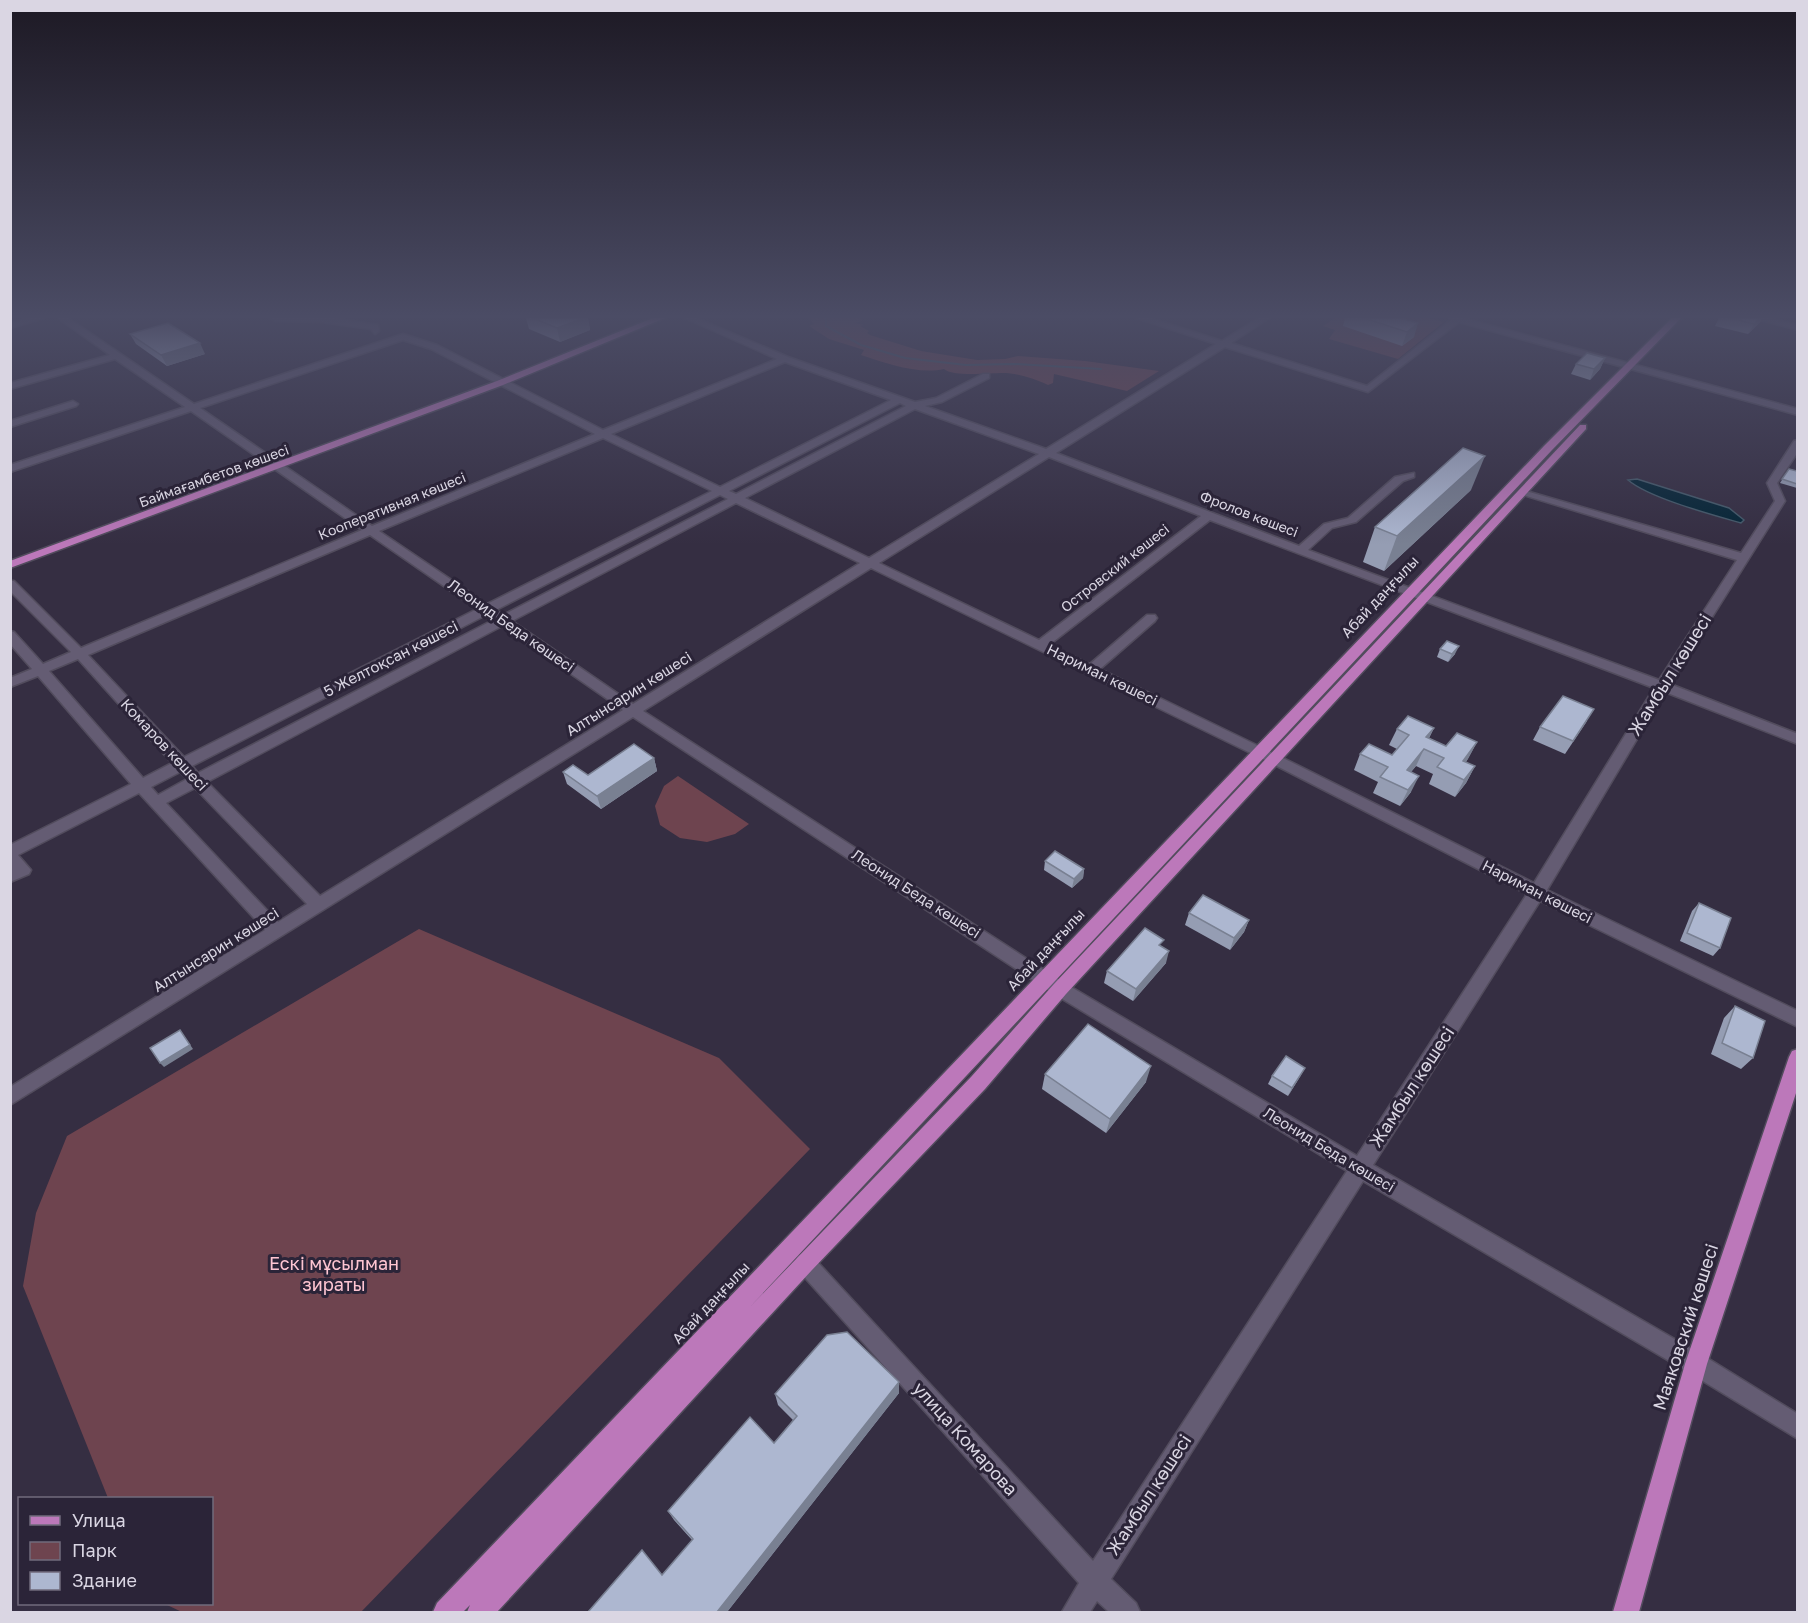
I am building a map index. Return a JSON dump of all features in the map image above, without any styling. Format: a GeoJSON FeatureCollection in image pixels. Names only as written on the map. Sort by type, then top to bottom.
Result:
{"type":"FeatureCollection","features":[{"type":"Feature","properties":{"kind":"main road","name":"Баймағамбетов көшесі"},"geometry":{"type":"LineString","coordinates":[[10,565],[471,394]]}},
{"type":"Feature","properties":{"kind":"main road","name":"Абай даңғылы"},"geometry":{"type":"LineString","coordinates":[[446,1612],[1054,984],[1608,394]]}},
{"type":"Feature","properties":{"kind":"main road","name":"Абай даңғылы"},"geometry":{"type":"LineString","coordinates":[[1418,596],[1522,493],[1609,394]]}},
{"type":"Feature","properties":{"kind":"main road","name":"Абай даңғылы"},"geometry":{"type":"LineString","coordinates":[[480,1612],[806,1263],[978,1083],[1054,984]]}},
{"type":"Feature","properties":{"kind":"main road","name":"Маяковский көшесі"},"geometry":{"type":"LineString","coordinates":[[1626,1612],[1696,1364],[1797,1057]]}},
{"type":"Feature","properties":{"kind":"street","name":"Леонид Беда көшесі"},"geometry":{"type":"LineString","coordinates":[[171,394],[634,711],[1054,984],[1359,1168],[1696,1364],[1797,1428]]}},
{"type":"Feature","properties":{"kind":"street","name":"Нариман көшесі"},"geometry":{"type":"LineString","coordinates":[[192,408],[235,394]]}},
{"type":"Feature","properties":{"kind":"street","name":"Нариман көшесі"},"geometry":{"type":"LineString","coordinates":[[521,394],[1268,756],[1797,1020]]}},
{"type":"Feature","properties":{"kind":"street","name":"Кооперативная көшесі"},"geometry":{"type":"LineString","coordinates":[[10,683],[371,530],[702,394]]}},
{"type":"Feature","properties":{"kind":"street","name":"Фролов көшесі"},"geometry":{"type":"LineString","coordinates":[[882,394],[1047,453],[1797,739]]}},
{"type":"Feature","properties":{"kind":"street","name":"5 Желтоқсан көшесі"},"geometry":{"type":"LineString","coordinates":[[156,802],[915,405],[939,400],[951,394]]}},
{"type":"Feature","properties":{"kind":"street","name":"Алтынсарин көшесі"},"geometry":{"type":"LineString","coordinates":[[10,1097],[634,711],[868,562],[1143,394]]}},
{"type":"Feature","properties":{"kind":"street"},"geometry":{"type":"LineString","coordinates":[[1730,394],[1797,412]]}},
{"type":"Feature","properties":{"kind":"street","name":"5 Желтоқсан көшесі"},"geometry":{"type":"LineString","coordinates":[[10,876],[23,870],[10,854],[899,400]]}},
{"type":"Feature","properties":{"kind":"street"},"geometry":{"type":"LineString","coordinates":[[10,424],[73,404]]}},
{"type":"Feature","properties":{"kind":"street"},"geometry":{"type":"LineString","coordinates":[[10,469],[192,408]]}},
{"type":"Feature","properties":{"kind":"street","name":"Жамбыл көшесі"},"geometry":{"type":"LineString","coordinates":[[1075,1612],[1537,892],[1662,686],[1756,540],[1780,501],[1772,483],[1797,443]]}},
{"type":"Feature","properties":{"kind":"street"},"geometry":{"type":"LineString","coordinates":[[1301,550],[1328,526],[1352,519],[1399,479],[1410,475]]}},
{"type":"Feature","properties":{"kind":"street"},"geometry":{"type":"LineString","coordinates":[[1522,493],[1744,558]]}},
{"type":"Feature","properties":{"kind":"street","name":"Островский көшесі"},"geometry":{"type":"LineString","coordinates":[[1040,645],[1209,515]]}},
{"type":"Feature","properties":{"kind":"street","name":"Комаров көшесі"},"geometry":{"type":"LineString","coordinates":[[10,584],[80,654],[196,781],[320,906]]}},
{"type":"Feature","properties":{"kind":"street"},"geometry":{"type":"LineString","coordinates":[[1091,670],[1151,618]]}},
{"type":"Feature","properties":{"kind":"street"},"geometry":{"type":"LineString","coordinates":[[10,635],[141,786],[277,932]]}},
{"type":"Feature","properties":{"kind":"street","name":"улица Комарова"},"geometry":{"type":"LineString","coordinates":[[806,1263],[1094,1581],[1127,1612]]}},
{"type":"Feature","properties":{"kind":"green space"},"geometry":{"type":"Polygon","coordinates":[[[678,776],[749,824],[735,834],[707,842],[680,838],[660,825],[655,806],[664,786],[678,776]]]}},
{"type":"Feature","properties":{"kind":"green space","name":"Ескі мұсылман зираты"},"geometry":{"type":"Polygon","coordinates":[[[419,929],[719,1058],[810,1149],[361,1612],[182,1612],[167,1605],[213,1605],[213,1497],[108,1497],[23,1286],[36,1213],[67,1136],[419,929]]]}},
{"type":"Feature","properties":{"kind":"water"},"geometry":{"type":"Polygon","coordinates":[[[1637,479],[1729,508],[1744,520],[1741,523],[1682,505],[1638,487],[1628,480],[1637,479]]]}},
{"type":"Feature","properties":{"kind":"building"},"geometry":{"type":"Polygon","coordinates":[[[1463,448],[1485,456],[1397,536],[1375,527],[1463,448]]]}},
{"type":"Feature","properties":{"kind":"building"},"geometry":{"type":"Polygon","coordinates":[[[1789,469],[1797,471],[1797,484],[1782,479],[1789,469]]]}},
{"type":"Feature","properties":{"kind":"building"},"geometry":{"type":"Polygon","coordinates":[[[1447,641],[1459,646],[1452,654],[1440,649],[1447,641]]]}},
{"type":"Feature","properties":{"kind":"building"},"geometry":{"type":"Polygon","coordinates":[[[1563,696],[1594,709],[1573,741],[1540,727],[1563,696]]]}},
{"type":"Feature","properties":{"kind":"building"},"geometry":{"type":"Polygon","coordinates":[[[1408,716],[1434,728],[1426,737],[1446,746],[1457,733],[1477,742],[1463,761],[1475,766],[1464,780],[1437,767],[1444,758],[1424,749],[1407,770],[1419,776],[1408,790],[1380,777],[1388,767],[1360,754],[1369,744],[1392,755],[1409,735],[1397,729],[1408,716]]]}},
{"type":"Feature","properties":{"kind":"building"},"geometry":{"type":"Polygon","coordinates":[[[634,744],[654,758],[597,796],[563,772],[573,765],[588,775],[634,744]]]}},
{"type":"Feature","properties":{"kind":"building"},"geometry":{"type":"Polygon","coordinates":[[[1055,851],[1084,869],[1074,879],[1045,861],[1055,851]]]}},
{"type":"Feature","properties":{"kind":"building"},"geometry":{"type":"Polygon","coordinates":[[[1203,895],[1249,920],[1234,938],[1189,913],[1203,895]]]}},
{"type":"Feature","properties":{"kind":"building"},"geometry":{"type":"Polygon","coordinates":[[[1699,903],[1731,918],[1720,948],[1687,933],[1699,903]]]}},
{"type":"Feature","properties":{"kind":"building"},"geometry":{"type":"Polygon","coordinates":[[[1145,928],[1164,940],[1159,945],[1169,951],[1136,989],[1107,971],[1145,928]]]}},
{"type":"Feature","properties":{"kind":"building"},"geometry":{"type":"Polygon","coordinates":[[[1735,1006],[1765,1021],[1753,1058],[1722,1043],[1735,1006]]]}},
{"type":"Feature","properties":{"kind":"building"},"geometry":{"type":"Polygon","coordinates":[[[1088,1024],[1151,1066],[1110,1119],[1045,1074],[1088,1024]]]}},
{"type":"Feature","properties":{"kind":"building"},"geometry":{"type":"Polygon","coordinates":[[[180,1030],[190,1045],[160,1063],[150,1048],[180,1030]]]}},
{"type":"Feature","properties":{"kind":"building"},"geometry":{"type":"Polygon","coordinates":[[[1286,1056],[1305,1068],[1292,1088],[1272,1076],[1286,1056]]]}},
{"type":"Feature","properties":{"kind":"building"},"geometry":{"type":"Polygon","coordinates":[[[847,1332],[899,1382],[717,1612],[588,1612],[642,1550],[662,1575],[693,1539],[668,1511],[750,1417],[774,1443],[797,1416],[775,1394],[827,1335],[847,1332]]]}}]}
